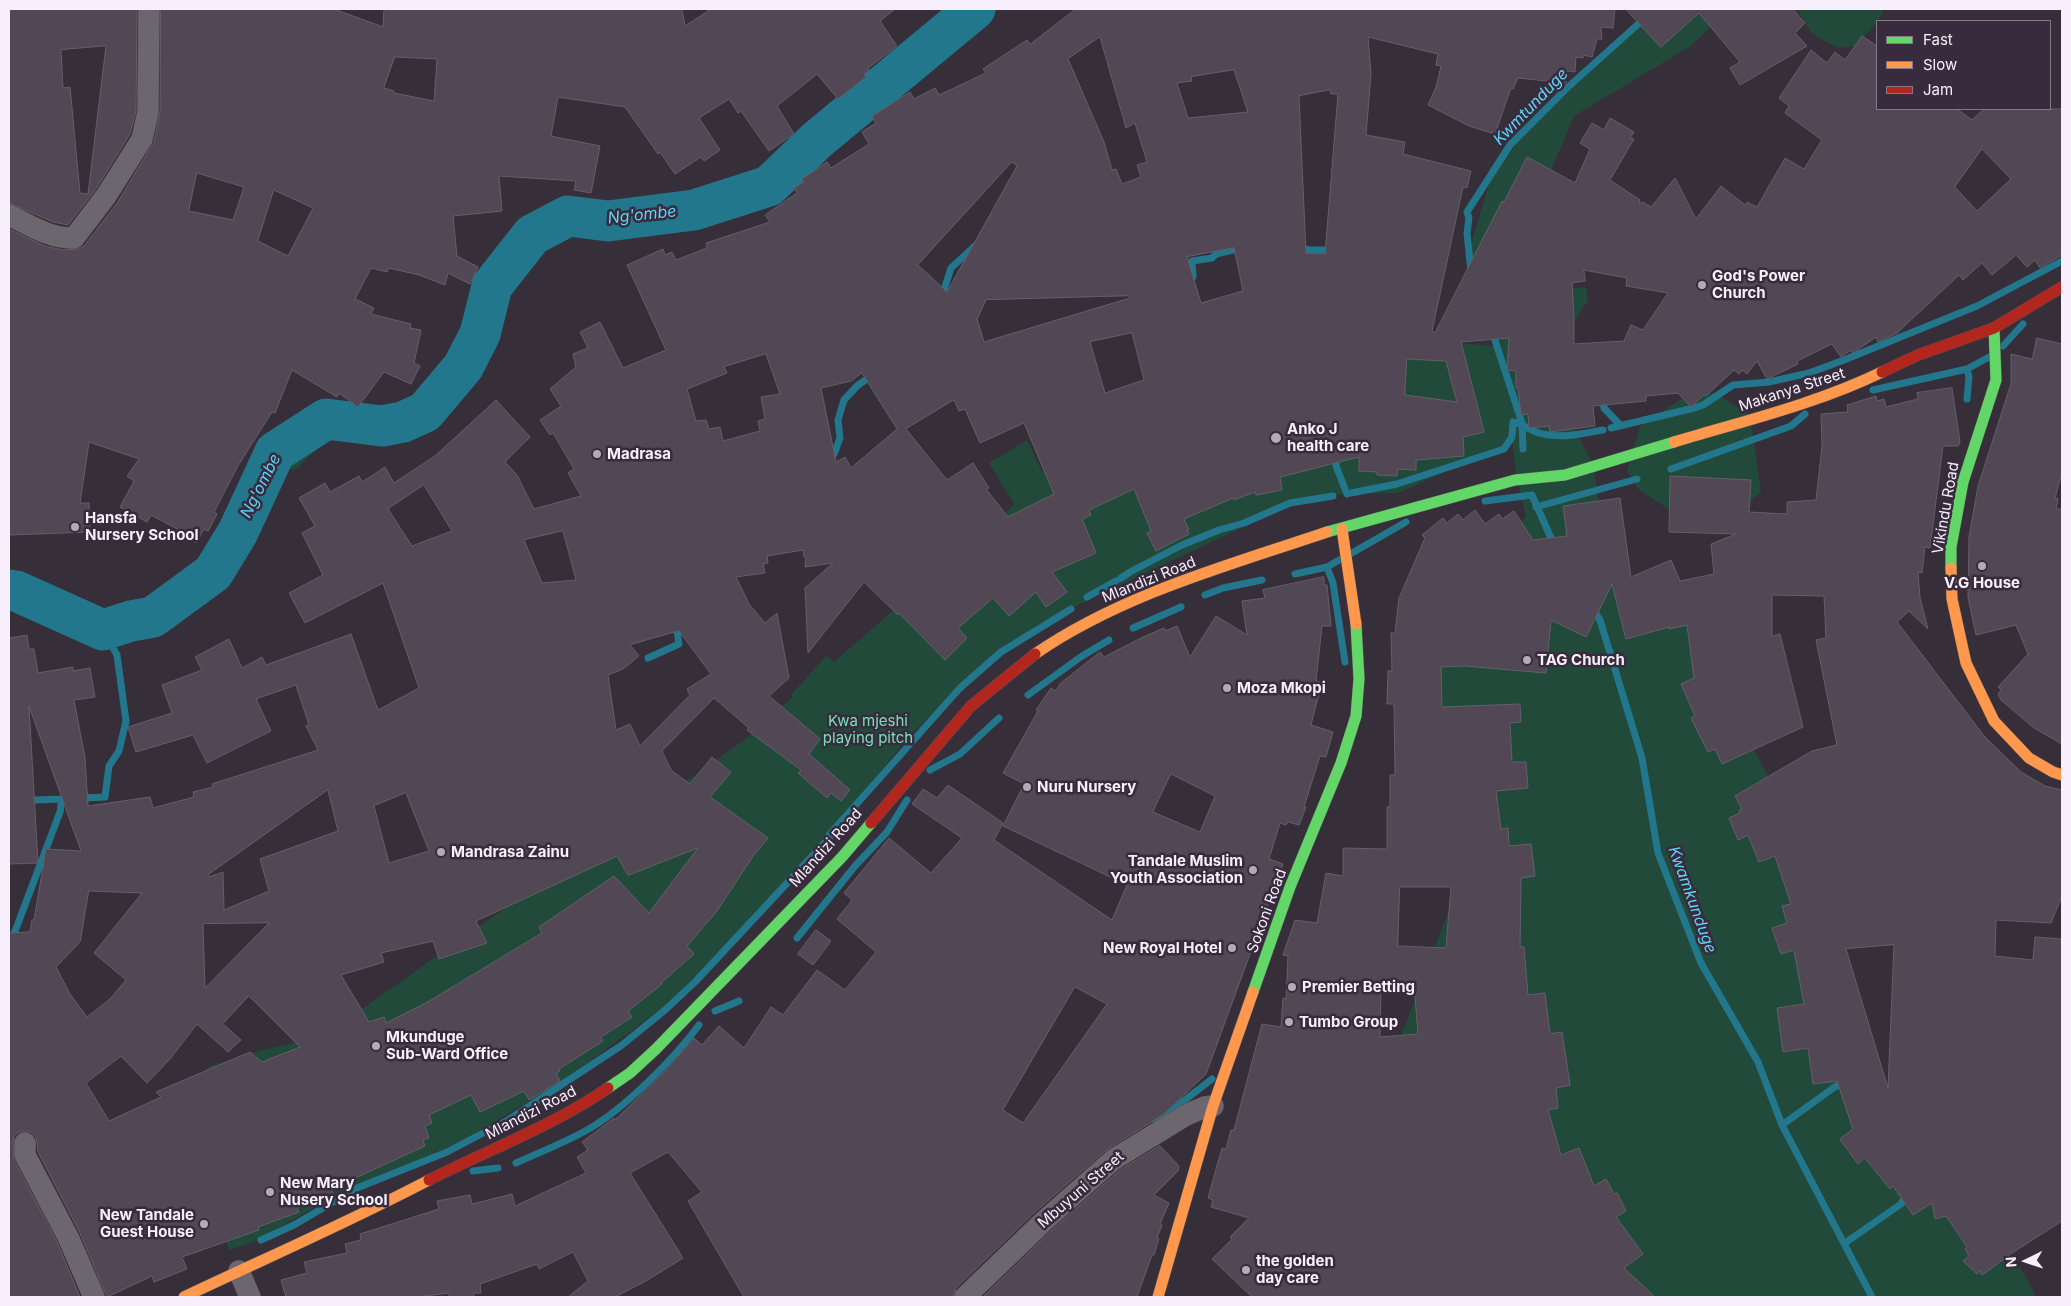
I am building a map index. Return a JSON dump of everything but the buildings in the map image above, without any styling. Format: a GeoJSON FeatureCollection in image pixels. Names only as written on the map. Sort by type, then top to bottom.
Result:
{"type":"FeatureCollection","features":[{"type":"Feature","properties":{"kind":"street"},"geometry":{"type":"LineString","coordinates":[[9,215],[39,230],[60,237],[74,238],[106,196],[142,139],[148,112],[149,9]]}},
{"type":"Feature","properties":{"kind":"street","name":"Makanya Street"},"geometry":{"type":"LineString","coordinates":[[1515,480],[1565,475],[1782,410],[1854,386],[1918,355],[1994,328],[2062,287]]}},
{"type":"Feature","properties":{"kind":"street","name":"Vikindu Road"},"geometry":{"type":"LineString","coordinates":[[1994,328],[1996,380],[1963,482],[1951,547],[1952,599],[1966,663],[1994,721],[2029,758],[2062,775]]}},
{"type":"Feature","properties":{"kind":"street","name":"Mlandizi Road"},"geometry":{"type":"LineString","coordinates":[[184,1297],[358,1218],[445,1172],[542,1126],[589,1100],[630,1073],[656,1049],[842,857],[971,706],[1036,653],[1091,620],[1173,584],[1333,530],[1515,480]]}},
{"type":"Feature","properties":{"kind":"street","name":"Sokoni Road"},"geometry":{"type":"LineString","coordinates":[[1158,1297],[1213,1106],[1290,887],[1341,763],[1356,716],[1358,679],[1355,614],[1342,529]]}},
{"type":"Feature","properties":{"kind":"street","name":"Mbuyuni Street"},"geometry":{"type":"LineString","coordinates":[[966,1297],[1044,1221],[1113,1160],[1186,1115],[1205,1107],[1213,1106]]}},
{"type":"Feature","properties":{"kind":"street"},"geometry":{"type":"LineString","coordinates":[[24,1143],[25,1155],[69,1239],[94,1297]]}},
{"type":"Feature","properties":{"kind":"street"},"geometry":{"type":"LineString","coordinates":[[239,1271],[250,1297]]}},
{"type":"Feature","properties":{"kind":"green space","name":"Kwa mjeshi playing pitch"},"geometry":{"type":"Polygon","coordinates":[[[1649,9],[1728,9],[1691,46],[1574,116],[1517,251],[1523,293],[1586,287],[1588,300],[1576,319],[1572,316],[1531,348],[1594,466],[1606,567],[1695,605],[1717,682],[1822,875],[1873,1086],[1985,1218],[2026,1277],[2036,1297],[1440,1297],[1389,1194],[1385,1078],[1459,884],[1428,677],[1496,555],[1526,516],[1516,473],[1512,441],[1398,493],[1311,495],[1038,624],[908,736],[818,858],[665,1006],[567,1078],[466,1139],[321,1204],[253,1242],[229,1250],[218,1216],[195,1079],[210,1066],[301,1041],[349,1018],[743,741],[793,697],[791,695],[826,656],[834,662],[1013,506],[1014,504],[989,463],[1027,440],[1042,472],[1070,438],[1357,335],[1494,346],[1469,251],[1496,160],[1649,9]]]}},
{"type":"Feature","properties":{"kind":"green space"},"geometry":{"type":"Polygon","coordinates":[[[1797,9],[1884,9],[1878,20],[1876,20],[1876,24],[1855,46],[1838,48],[1820,39],[1810,31],[1797,9]]]}},
{"type":"Feature","properties":{"kind":"green space"},"geometry":{"type":"Polygon","coordinates":[[[1715,393],[1750,415],[1761,492],[1735,516],[1682,518],[1638,489],[1627,471],[1640,427],[1687,395],[1715,393]]]}},
{"type":"Feature","properties":{"kind":"green space"},"geometry":{"type":"Polygon","coordinates":[[[311,442],[321,442],[321,447],[295,470],[286,468],[284,458],[294,446],[303,447],[307,451],[311,442]]]}},
{"type":"Feature","properties":{"kind":"waterway","name":"Ng'ombe"},"geometry":{"type":"LineString","coordinates":[[9,590],[16,591],[103,630],[131,621],[153,617],[213,573],[238,532],[275,452],[326,419],[382,426],[403,422],[425,412],[463,367],[480,334],[492,286],[532,235],[568,216],[608,221],[694,210],[769,186],[817,140],[975,9]]}},
{"type":"Feature","properties":{"kind":"waterway","name":"Kwmtunduge"},"geometry":{"type":"LineString","coordinates":[[1471,272],[1467,233],[1469,218],[1467,212],[1510,145],[1568,87],[1655,9]]}},
{"type":"Feature","properties":{"kind":"waterway"},"geometry":{"type":"LineString","coordinates":[[941,299],[951,268],[976,245]]}},
{"type":"Feature","properties":{"kind":"waterway"},"geometry":{"type":"LineString","coordinates":[[1297,247],[1309,250],[1333,250]]}},
{"type":"Feature","properties":{"kind":"waterway"},"geometry":{"type":"LineString","coordinates":[[1186,278],[1193,277],[1192,261],[1212,258],[1216,254],[1241,248]]}},
{"type":"Feature","properties":{"kind":"waterway"},"geometry":{"type":"LineString","coordinates":[[1611,428],[1703,405],[1733,385],[1769,382],[1809,373],[1977,306],[2062,261]]}},
{"type":"Feature","properties":{"kind":"waterway"},"geometry":{"type":"LineString","coordinates":[[2003,346],[2023,324]]}},
{"type":"Feature","properties":{"kind":"waterway","name":"Kwmtunduge"},"geometry":{"type":"LineString","coordinates":[[1492,331],[1522,423],[1523,449]]}},
{"type":"Feature","properties":{"kind":"waterway"},"geometry":{"type":"LineString","coordinates":[[1873,390],[1967,369],[1989,357]]}},
{"type":"Feature","properties":{"kind":"waterway"},"geometry":{"type":"LineString","coordinates":[[1967,369],[1969,377],[1967,399]]}},
{"type":"Feature","properties":{"kind":"waterway"},"geometry":{"type":"LineString","coordinates":[[827,456],[834,454],[840,438],[838,420],[844,400],[858,385],[873,375]]}},
{"type":"Feature","properties":{"kind":"waterway"},"geometry":{"type":"LineString","coordinates":[[1603,398],[1604,408],[1620,425]]}},
{"type":"Feature","properties":{"kind":"waterway"},"geometry":{"type":"LineString","coordinates":[[1671,469],[1791,426],[1805,414]]}},
{"type":"Feature","properties":{"kind":"waterway"},"geometry":{"type":"LineString","coordinates":[[1351,493],[1397,484],[1504,449],[1512,437],[1513,422],[1539,433],[1554,436],[1603,430]]}},
{"type":"Feature","properties":{"kind":"waterway"},"geometry":{"type":"LineString","coordinates":[[1336,454],[1336,466],[1347,494]]}},
{"type":"Feature","properties":{"kind":"waterway"},"geometry":{"type":"LineString","coordinates":[[1536,507],[1637,479]]}},
{"type":"Feature","properties":{"kind":"waterway","name":"Kwamkunduge"},"geometry":{"type":"LineString","coordinates":[[1485,501],[1532,495],[1554,545]]}},
{"type":"Feature","properties":{"kind":"waterway"},"geometry":{"type":"LineString","coordinates":[[1121,578],[1182,545],[1219,530],[1244,523],[1290,503],[1333,496]]}},
{"type":"Feature","properties":{"kind":"waterway"},"geometry":{"type":"LineString","coordinates":[[1352,553],[1406,522]]}},
{"type":"Feature","properties":{"kind":"waterway"},"geometry":{"type":"LineString","coordinates":[[1295,574],[1327,567],[1341,559]]}},
{"type":"Feature","properties":{"kind":"waterway"},"geometry":{"type":"LineString","coordinates":[[1327,567],[1333,583],[1345,662]]}},
{"type":"Feature","properties":{"kind":"waterway"},"geometry":{"type":"LineString","coordinates":[[1205,595],[1223,588],[1262,580]]}},
{"type":"Feature","properties":{"kind":"waterway"},"geometry":{"type":"LineString","coordinates":[[1087,597],[1116,581]]}},
{"type":"Feature","properties":{"kind":"waterway"},"geometry":{"type":"LineString","coordinates":[[1133,628],[1181,607]]}},
{"type":"Feature","properties":{"kind":"waterway","name":"Kwamkunduge"},"geometry":{"type":"LineString","coordinates":[[1592,608],[1600,620],[1642,758],[1658,853],[1701,963],[1758,1062],[1782,1125],[1872,1297]]}},
{"type":"Feature","properties":{"kind":"waterway"},"geometry":{"type":"LineString","coordinates":[[261,1240],[294,1225],[357,1188],[447,1152],[508,1120],[622,1045],[665,1010],[695,982],[830,837],[829,835],[960,688],[1001,652],[1071,609]]}},
{"type":"Feature","properties":{"kind":"waterway"},"geometry":{"type":"LineString","coordinates":[[648,658],[679,644],[676,624]]}},
{"type":"Feature","properties":{"kind":"waterway"},"geometry":{"type":"LineString","coordinates":[[15,941],[14,934],[60,812],[62,799],[105,797],[109,766],[119,751],[126,721],[117,655],[103,630]]}},
{"type":"Feature","properties":{"kind":"waterway"},"geometry":{"type":"LineString","coordinates":[[1028,695],[1082,656],[1109,640]]}},
{"type":"Feature","properties":{"kind":"waterway"},"geometry":{"type":"LineString","coordinates":[[930,770],[960,754],[999,718]]}},
{"type":"Feature","properties":{"kind":"waterway"},"geometry":{"type":"LineString","coordinates":[[9,801],[62,799]]}},
{"type":"Feature","properties":{"kind":"waterway"},"geometry":{"type":"LineString","coordinates":[[797,938],[855,866],[887,832],[907,800]]}},
{"type":"Feature","properties":{"kind":"waterway"},"geometry":{"type":"LineString","coordinates":[[715,1011],[739,1001]]}},
{"type":"Feature","properties":{"kind":"waterway"},"geometry":{"type":"LineString","coordinates":[[516,1163],[578,1135],[616,1110],[662,1068],[699,1025]]}},
{"type":"Feature","properties":{"kind":"waterway"},"geometry":{"type":"LineString","coordinates":[[1154,1119],[1172,1110],[1212,1079]]}},
{"type":"Feature","properties":{"kind":"waterway"},"geometry":{"type":"LineString","coordinates":[[1782,1125],[1836,1086],[1848,1084]]}},
{"type":"Feature","properties":{"kind":"waterway"},"geometry":{"type":"LineString","coordinates":[[473,1171],[498,1168]]}},
{"type":"Feature","properties":{"kind":"waterway"},"geometry":{"type":"LineString","coordinates":[[1845,1243],[1901,1204],[1908,1193]]}},
{"type":"Feature","properties":{"kind":"traffic: fast"},"geometry":{"type":"LineString","coordinates":[[1951,568],[1951,547],[1963,482],[1996,380],[1994,328]]}},
{"type":"Feature","properties":{"kind":"traffic: fast"},"geometry":{"type":"LineString","coordinates":[[1327,532],[1515,480],[1565,475],[1674,442]]}},
{"type":"Feature","properties":{"kind":"traffic: fast"},"geometry":{"type":"LineString","coordinates":[[1253,992],[1290,887],[1341,763],[1356,716],[1359,679],[1356,624]]}},
{"type":"Feature","properties":{"kind":"traffic: fast"},"geometry":{"type":"LineString","coordinates":[[608,1088],[630,1073],[656,1049],[842,857],[871,823]]}},
{"type":"Feature","properties":{"kind":"traffic: slow"},"geometry":{"type":"LineString","coordinates":[[1674,442],[1806,403],[1882,372]]}},
{"type":"Feature","properties":{"kind":"traffic: slow"},"geometry":{"type":"LineString","coordinates":[[1342,529],[1356,624]]}},
{"type":"Feature","properties":{"kind":"traffic: slow"},"geometry":{"type":"LineString","coordinates":[[1035,654],[1103,614],[1139,598],[1176,583],[1327,532]]}},
{"type":"Feature","properties":{"kind":"traffic: slow"},"geometry":{"type":"LineString","coordinates":[[1951,568],[1952,599],[1966,663],[1994,721],[2029,758],[2062,775]]}},
{"type":"Feature","properties":{"kind":"traffic: slow"},"geometry":{"type":"LineString","coordinates":[[1158,1297],[1213,1106],[1253,992]]}},
{"type":"Feature","properties":{"kind":"traffic: slow"},"geometry":{"type":"LineString","coordinates":[[184,1297],[429,1180]]}},
{"type":"Feature","properties":{"kind":"traffic: jam"},"geometry":{"type":"LineString","coordinates":[[1882,372],[1918,355],[1994,328],[2062,287]]}},
{"type":"Feature","properties":{"kind":"traffic: jam"},"geometry":{"type":"LineString","coordinates":[[871,823],[971,706],[1035,654]]}},
{"type":"Feature","properties":{"kind":"traffic: jam"},"geometry":{"type":"LineString","coordinates":[[429,1180],[543,1126],[608,1088]]}},
{"type":"Feature","properties":{"kind":"place","name":"God's Power Church"},"geometry":{"type":"Point","coordinates":[1702,285]}},
{"type":"Feature","properties":{"kind":"place","name":"Anko J health care"},"geometry":{"type":"Point","coordinates":[1276,438]}},
{"type":"Feature","properties":{"kind":"place","name":"Madrasa"},"geometry":{"type":"Point","coordinates":[597,454]}},
{"type":"Feature","properties":{"kind":"place","name":"Hansfa Nursery School"},"geometry":{"type":"Point","coordinates":[75,527]}},
{"type":"Feature","properties":{"kind":"place","name":"V.G House"},"geometry":{"type":"Point","coordinates":[1982,566]}},
{"type":"Feature","properties":{"kind":"place","name":"TAG Church"},"geometry":{"type":"Point","coordinates":[1527,660]}},
{"type":"Feature","properties":{"kind":"place","name":"Moza Mkopi"},"geometry":{"type":"Point","coordinates":[1227,688]}},
{"type":"Feature","properties":{"kind":"place","name":"Nuru Nursery"},"geometry":{"type":"Point","coordinates":[1027,787]}},
{"type":"Feature","properties":{"kind":"place","name":"Mandrasa Zainu"},"geometry":{"type":"Point","coordinates":[441,852]}},
{"type":"Feature","properties":{"kind":"place","name":"Tandale Muslim Youth Association"},"geometry":{"type":"Point","coordinates":[1253,870]}},
{"type":"Feature","properties":{"kind":"place","name":"New Royal Hotel"},"geometry":{"type":"Point","coordinates":[1232,948]}},
{"type":"Feature","properties":{"kind":"place","name":"Premier Betting"},"geometry":{"type":"Point","coordinates":[1292,987]}},
{"type":"Feature","properties":{"kind":"place","name":"Tumbo Group"},"geometry":{"type":"Point","coordinates":[1289,1022]}},
{"type":"Feature","properties":{"kind":"place","name":"Mkunduge Sub-Ward Office"},"geometry":{"type":"Point","coordinates":[376,1046]}},
{"type":"Feature","properties":{"kind":"place","name":"New Mary Nusery School"},"geometry":{"type":"Point","coordinates":[270,1192]}},
{"type":"Feature","properties":{"kind":"place","name":"New Tandale Guest House"},"geometry":{"type":"Point","coordinates":[204,1224]}},
{"type":"Feature","properties":{"kind":"place","name":"the golden day care"},"geometry":{"type":"Point","coordinates":[1246,1270]}}]}
